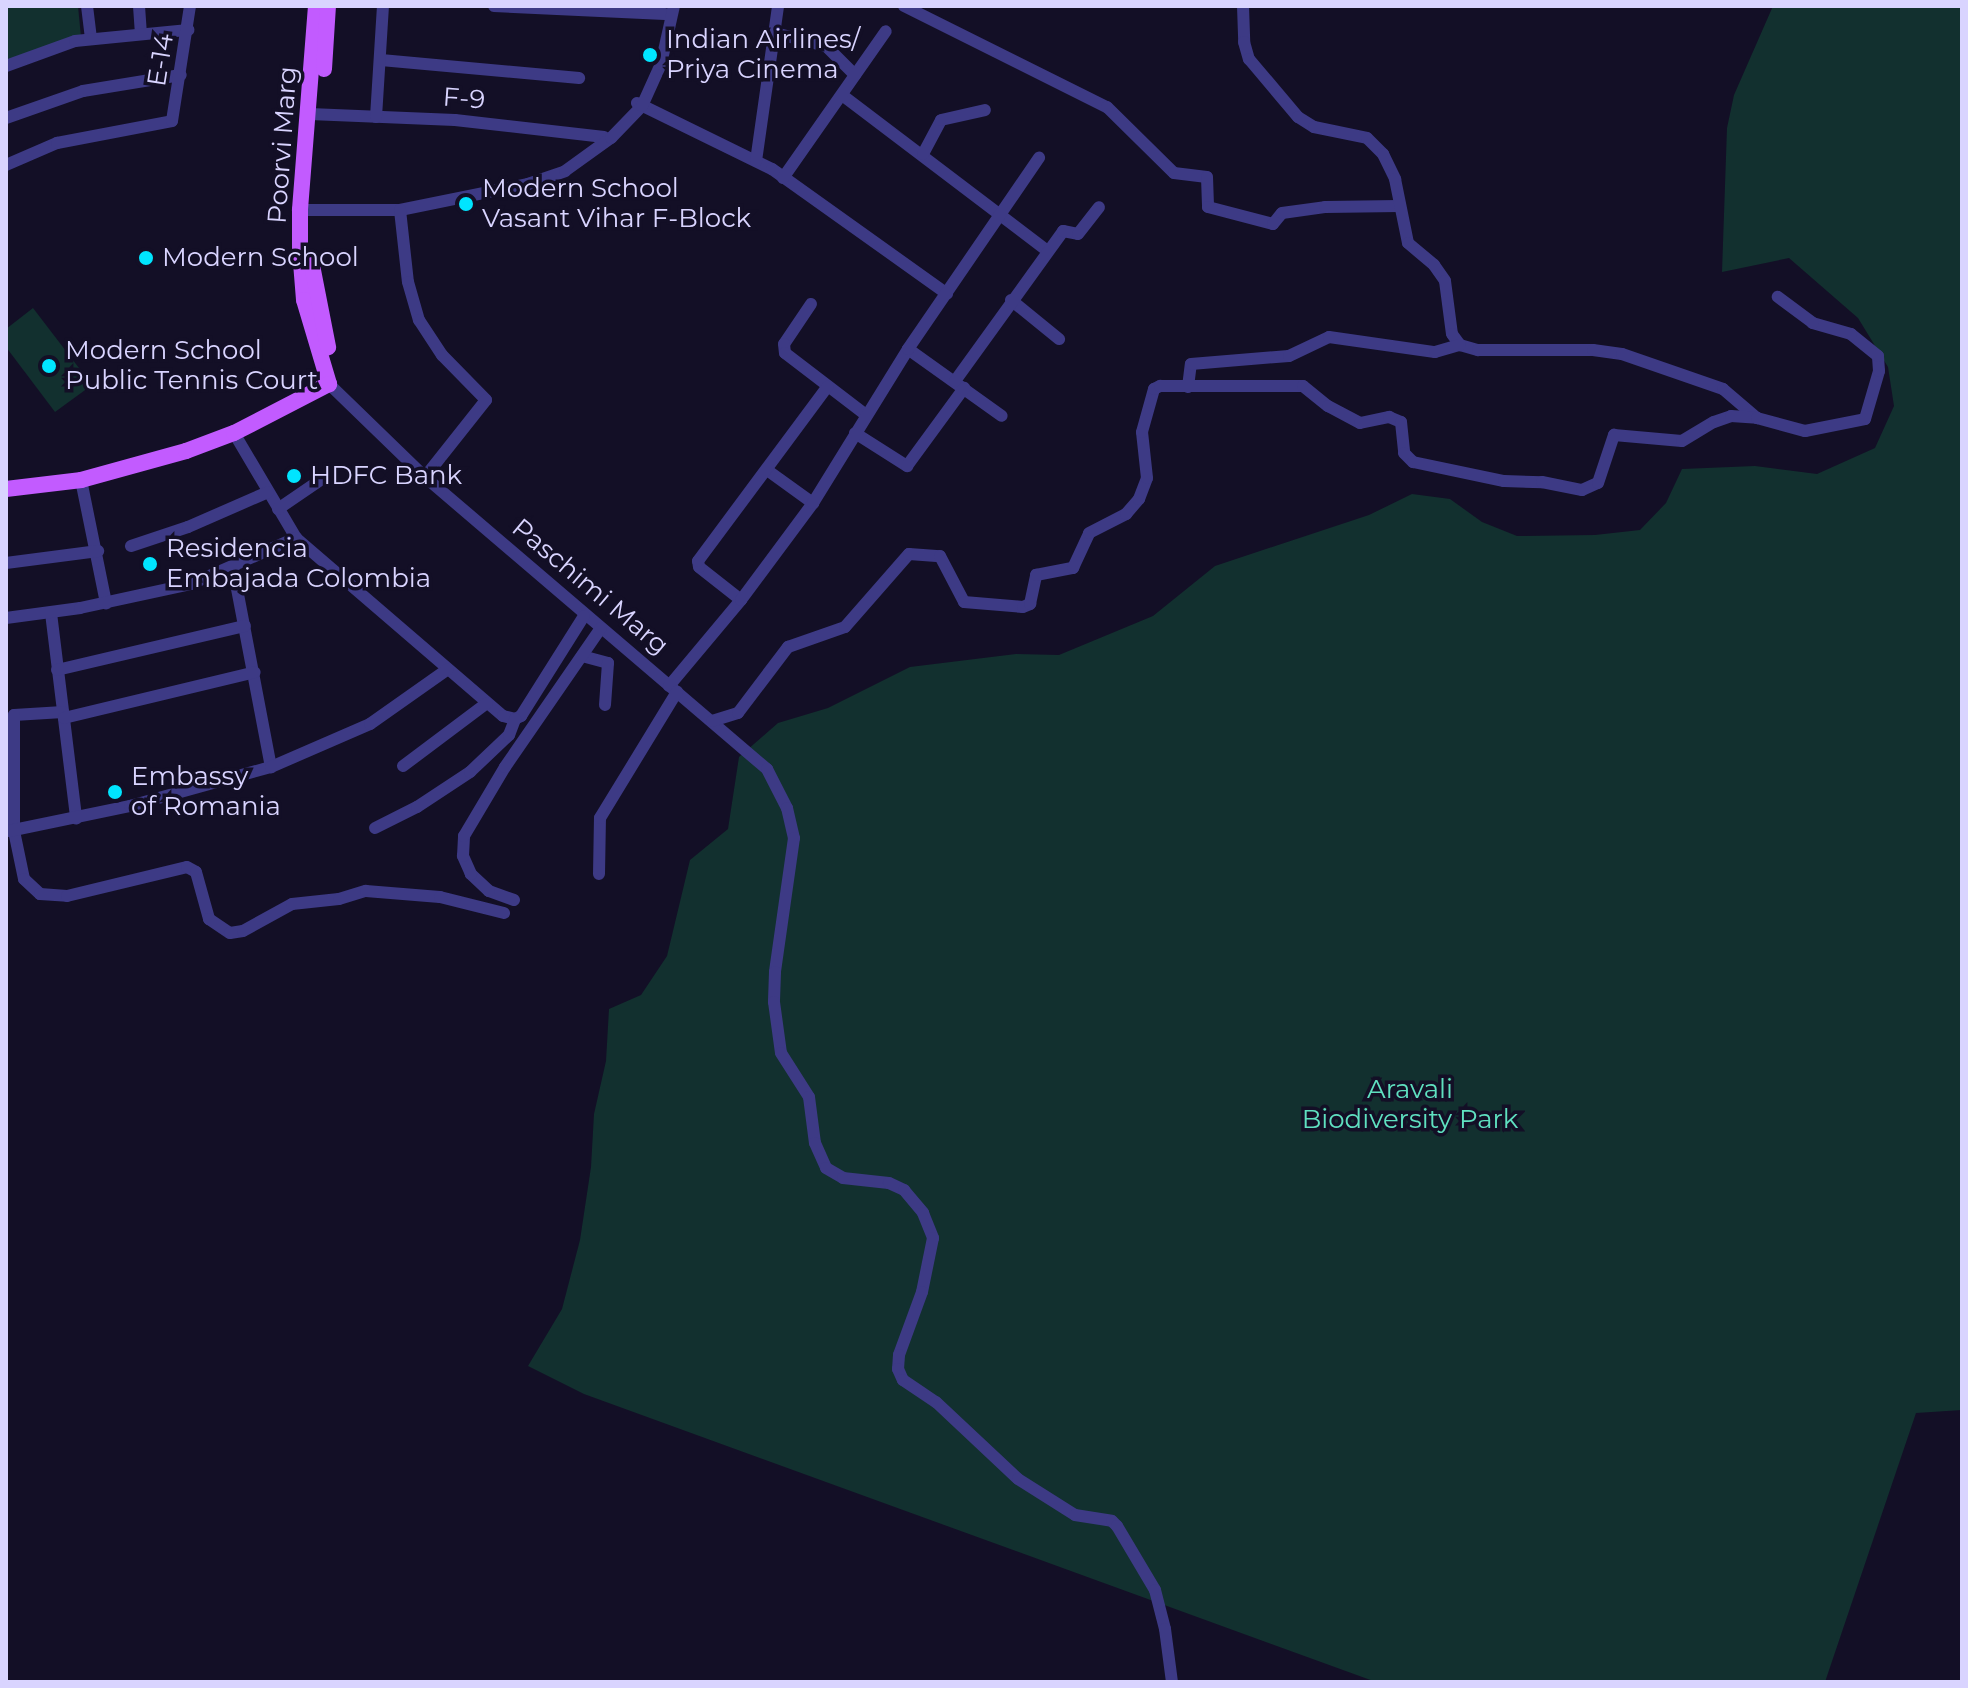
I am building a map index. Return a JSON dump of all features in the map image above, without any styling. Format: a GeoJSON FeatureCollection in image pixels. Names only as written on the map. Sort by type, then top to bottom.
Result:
{"type":"FeatureCollection","features":[{"type":"Feature","properties":{"kind":"main road","name":"Poorvi Marg"},"geometry":{"type":"LineString","coordinates":[[315,114],[316,6]]}},
{"type":"Feature","properties":{"kind":"main road","name":"Poorvi Marg"},"geometry":{"type":"LineString","coordinates":[[327,385],[304,300],[306,207],[328,6]]}},
{"type":"Feature","properties":{"kind":"main road"},"geometry":{"type":"LineString","coordinates":[[6,489],[81,480],[138,466],[234,433],[327,385]]}},
{"type":"Feature","properties":{"kind":"street"},"geometry":{"type":"LineString","coordinates":[[87,6],[91,38]]}},
{"type":"Feature","properties":{"kind":"street"},"geometry":{"type":"LineString","coordinates":[[139,6],[141,32]]}},
{"type":"Feature","properties":{"kind":"street","name":"E-14"},"geometry":{"type":"LineString","coordinates":[[6,165],[44,148],[85,136],[172,121],[190,6]]}},
{"type":"Feature","properties":{"kind":"street"},"geometry":{"type":"LineString","coordinates":[[376,117],[383,6]]}},
{"type":"Feature","properties":{"kind":"street"},"geometry":{"type":"LineString","coordinates":[[306,207],[400,210],[528,184],[565,171],[611,138],[640,104],[650,79],[668,9],[494,6]]}},
{"type":"Feature","properties":{"kind":"street"},"geometry":{"type":"LineString","coordinates":[[756,161],[778,6]]}},
{"type":"Feature","properties":{"kind":"street"},"geometry":{"type":"LineString","coordinates":[[904,6],[1107,107],[1174,173],[1207,177],[1208,207],[1273,224],[1282,213],[1325,207],[1399,206]]}},
{"type":"Feature","properties":{"kind":"street"},"geometry":{"type":"LineString","coordinates":[[1243,6],[1244,42],[1253,65],[1306,123],[1358,135],[1379,147],[1395,176],[1408,243],[1434,265],[1445,281],[1452,334],[1460,345]]}},
{"type":"Feature","properties":{"kind":"street"},"geometry":{"type":"LineString","coordinates":[[8,62],[91,38],[188,30]]}},
{"type":"Feature","properties":{"kind":"street"},"geometry":{"type":"LineString","coordinates":[[783,178],[886,31]]}},
{"type":"Feature","properties":{"kind":"street"},"geometry":{"type":"LineString","coordinates":[[775,33],[826,46],[855,75]]}},
{"type":"Feature","properties":{"kind":"street"},"geometry":{"type":"LineString","coordinates":[[381,60],[579,78]]}},
{"type":"Feature","properties":{"kind":"street"},"geometry":{"type":"LineString","coordinates":[[6,118],[83,91],[181,75]]}},
{"type":"Feature","properties":{"kind":"street"},"geometry":{"type":"LineString","coordinates":[[842,95],[1046,250]]}},
{"type":"Feature","properties":{"kind":"street"},"geometry":{"type":"LineString","coordinates":[[306,207],[394,206],[532,178],[566,166],[640,104]]}},
{"type":"Feature","properties":{"kind":"street"},"geometry":{"type":"LineString","coordinates":[[640,104],[756,161],[947,294]]}},
{"type":"Feature","properties":{"kind":"street"},"geometry":{"type":"LineString","coordinates":[[923,154],[941,120],[985,110]]}},
{"type":"Feature","properties":{"kind":"street","name":"F-9"},"geometry":{"type":"LineString","coordinates":[[315,114],[528,126],[604,137]]}},
{"type":"Feature","properties":{"kind":"street","name":"Paschimi Marg"},"geometry":{"type":"LineString","coordinates":[[327,385],[358,420],[366,422],[584,616],[673,689],[813,503],[908,349],[1039,158]]}},
{"type":"Feature","properties":{"kind":"street"},"geometry":{"type":"LineString","coordinates":[[855,433],[907,466],[1046,250],[1064,230],[1078,234],[1099,207]]}},
{"type":"Feature","properties":{"kind":"street"},"geometry":{"type":"LineString","coordinates":[[400,210],[408,282],[419,320],[442,355],[486,400],[425,477]]}},
{"type":"Feature","properties":{"kind":"street"},"geometry":{"type":"LineString","coordinates":[[712,721],[738,713],[788,647],[845,627],[909,554],[940,556],[964,602],[1030,604],[1036,575],[1073,568],[1089,533],[1134,506],[1147,478],[1141,439],[1154,389],[1303,386],[1328,406],[1360,423],[1389,417],[1401,422],[1404,453],[1409,461],[1504,481],[1542,482],[1582,490],[1598,483],[1614,435],[1682,441],[1725,417],[1757,418],[1805,431],[1861,421],[1868,416],[1879,371],[1878,356],[1851,334],[1813,323],[1778,297]]}},
{"type":"Feature","properties":{"kind":"street"},"geometry":{"type":"LineString","coordinates":[[1011,300],[1059,339]]}},
{"type":"Feature","properties":{"kind":"street"},"geometry":{"type":"LineString","coordinates":[[811,304],[783,349],[788,357],[866,415]]}},
{"type":"Feature","properties":{"kind":"street"},"geometry":{"type":"LineString","coordinates":[[1188,387],[1191,364],[1289,356],[1329,337],[1435,352],[1460,345],[1478,350],[1593,350],[1622,354],[1723,389],[1757,418]]}},
{"type":"Feature","properties":{"kind":"street"},"geometry":{"type":"LineString","coordinates":[[908,349],[1002,416]]}},
{"type":"Feature","properties":{"kind":"street"},"geometry":{"type":"LineString","coordinates":[[741,600],[698,564],[827,387]]}},
{"type":"Feature","properties":{"kind":"street"},"geometry":{"type":"LineString","coordinates":[[234,433],[296,538],[487,703],[503,716],[515,719]]}},
{"type":"Feature","properties":{"kind":"street"},"geometry":{"type":"LineString","coordinates":[[767,470],[813,503]]}},
{"type":"Feature","properties":{"kind":"street"},"geometry":{"type":"LineString","coordinates":[[81,480],[98,551],[106,603]]}},
{"type":"Feature","properties":{"kind":"street"},"geometry":{"type":"LineString","coordinates":[[278,509],[319,481]]}},
{"type":"Feature","properties":{"kind":"street"},"geometry":{"type":"LineString","coordinates":[[131,546],[188,527],[268,492]]}},
{"type":"Feature","properties":{"kind":"street"},"geometry":{"type":"LineString","coordinates":[[6,618],[106,603],[191,584],[296,538]]}},
{"type":"Feature","properties":{"kind":"street"},"geometry":{"type":"LineString","coordinates":[[6,563],[98,551]]}},
{"type":"Feature","properties":{"kind":"street"},"geometry":{"type":"LineString","coordinates":[[233,568],[271,767]]}},
{"type":"Feature","properties":{"kind":"street"},"geometry":{"type":"LineString","coordinates":[[51,613],[76,818]]}},
{"type":"Feature","properties":{"kind":"street"},"geometry":{"type":"LineString","coordinates":[[375,828],[417,807],[470,772],[509,735],[515,719],[525,710],[584,616]]}},
{"type":"Feature","properties":{"kind":"street"},"geometry":{"type":"LineString","coordinates":[[57,670],[245,626]]}},
{"type":"Feature","properties":{"kind":"street"},"geometry":{"type":"LineString","coordinates":[[514,900],[489,891],[471,874],[463,856],[464,836],[505,767],[601,628]]}},
{"type":"Feature","properties":{"kind":"street"},"geometry":{"type":"LineString","coordinates":[[582,656],[608,663],[605,705]]}},
{"type":"Feature","properties":{"kind":"street"},"geometry":{"type":"LineString","coordinates":[[10,831],[76,818],[271,767],[370,724],[448,669]]}},
{"type":"Feature","properties":{"kind":"street"},"geometry":{"type":"LineString","coordinates":[[255,672],[63,715],[14,715],[10,831],[24,879],[40,894],[67,896],[190,867],[196,872],[209,919],[230,933],[243,931],[292,904],[339,899],[366,891],[440,897],[504,913]]}},
{"type":"Feature","properties":{"kind":"street"},"geometry":{"type":"LineString","coordinates":[[599,874],[600,818],[673,689],[767,769],[792,824],[793,852],[784,898],[774,1002],[781,1053],[809,1097],[819,1156],[826,1168],[843,1178],[889,1183],[904,1190],[931,1228],[930,1265],[899,1355],[898,1369],[903,1380],[936,1402],[1018,1479],[1075,1515],[1112,1521],[1117,1526],[1155,1590],[1165,1629],[1172,1682]]}},
{"type":"Feature","properties":{"kind":"street"},"geometry":{"type":"LineString","coordinates":[[403,766],[487,703]]}},
{"type":"Feature","properties":{"kind":"green space"},"geometry":{"type":"Polygon","coordinates":[[[6,6],[78,6],[81,37],[10,60],[6,56],[6,6]]]}},
{"type":"Feature","properties":{"kind":"green space","name":"Aravali Biodiversity Park"},"geometry":{"type":"Polygon","coordinates":[[[1773,6],[1962,6],[1962,1410],[1916,1413],[1825,1682],[1376,1682],[584,1394],[528,1366],[562,1309],[580,1240],[591,1167],[594,1114],[606,1061],[609,1009],[641,995],[667,956],[690,860],[728,829],[739,757],[778,723],[828,708],[910,667],[1016,654],[1059,655],[1153,616],[1215,566],[1369,515],[1412,494],[1450,499],[1482,522],[1517,536],[1595,535],[1640,530],[1666,503],[1682,469],[1755,466],[1817,474],[1875,448],[1894,406],[1888,367],[1858,318],[1789,258],[1722,272],[1727,128],[1734,95],[1773,6]]]}},
{"type":"Feature","properties":{"kind":"green space","name":"Modern School Public Tennis Court"},"geometry":{"type":"Polygon","coordinates":[[[33,308],[92,385],[55,412],[6,347],[6,329],[33,308]]]}},
{"type":"Feature","properties":{"kind":"place","name":"Indian Airlines/ Priya Cinema"},"geometry":{"type":"Point","coordinates":[650,55]}},
{"type":"Feature","properties":{"kind":"place","name":"Modern School Vasant Vihar F-Block"},"geometry":{"type":"Point","coordinates":[466,204]}},
{"type":"Feature","properties":{"kind":"place","name":"Modern School"},"geometry":{"type":"Point","coordinates":[146,258]}},
{"type":"Feature","properties":{"kind":"place","name":"Modern School Public Tennis Court"},"geometry":{"type":"Point","coordinates":[49,366]}},
{"type":"Feature","properties":{"kind":"place","name":"HDFC Bank"},"geometry":{"type":"Point","coordinates":[294,476]}},
{"type":"Feature","properties":{"kind":"place","name":"Residencia Embajada Colombia"},"geometry":{"type":"Point","coordinates":[150,564]}},
{"type":"Feature","properties":{"kind":"place","name":"Embassy of Romania"},"geometry":{"type":"Point","coordinates":[115,792]}}]}
